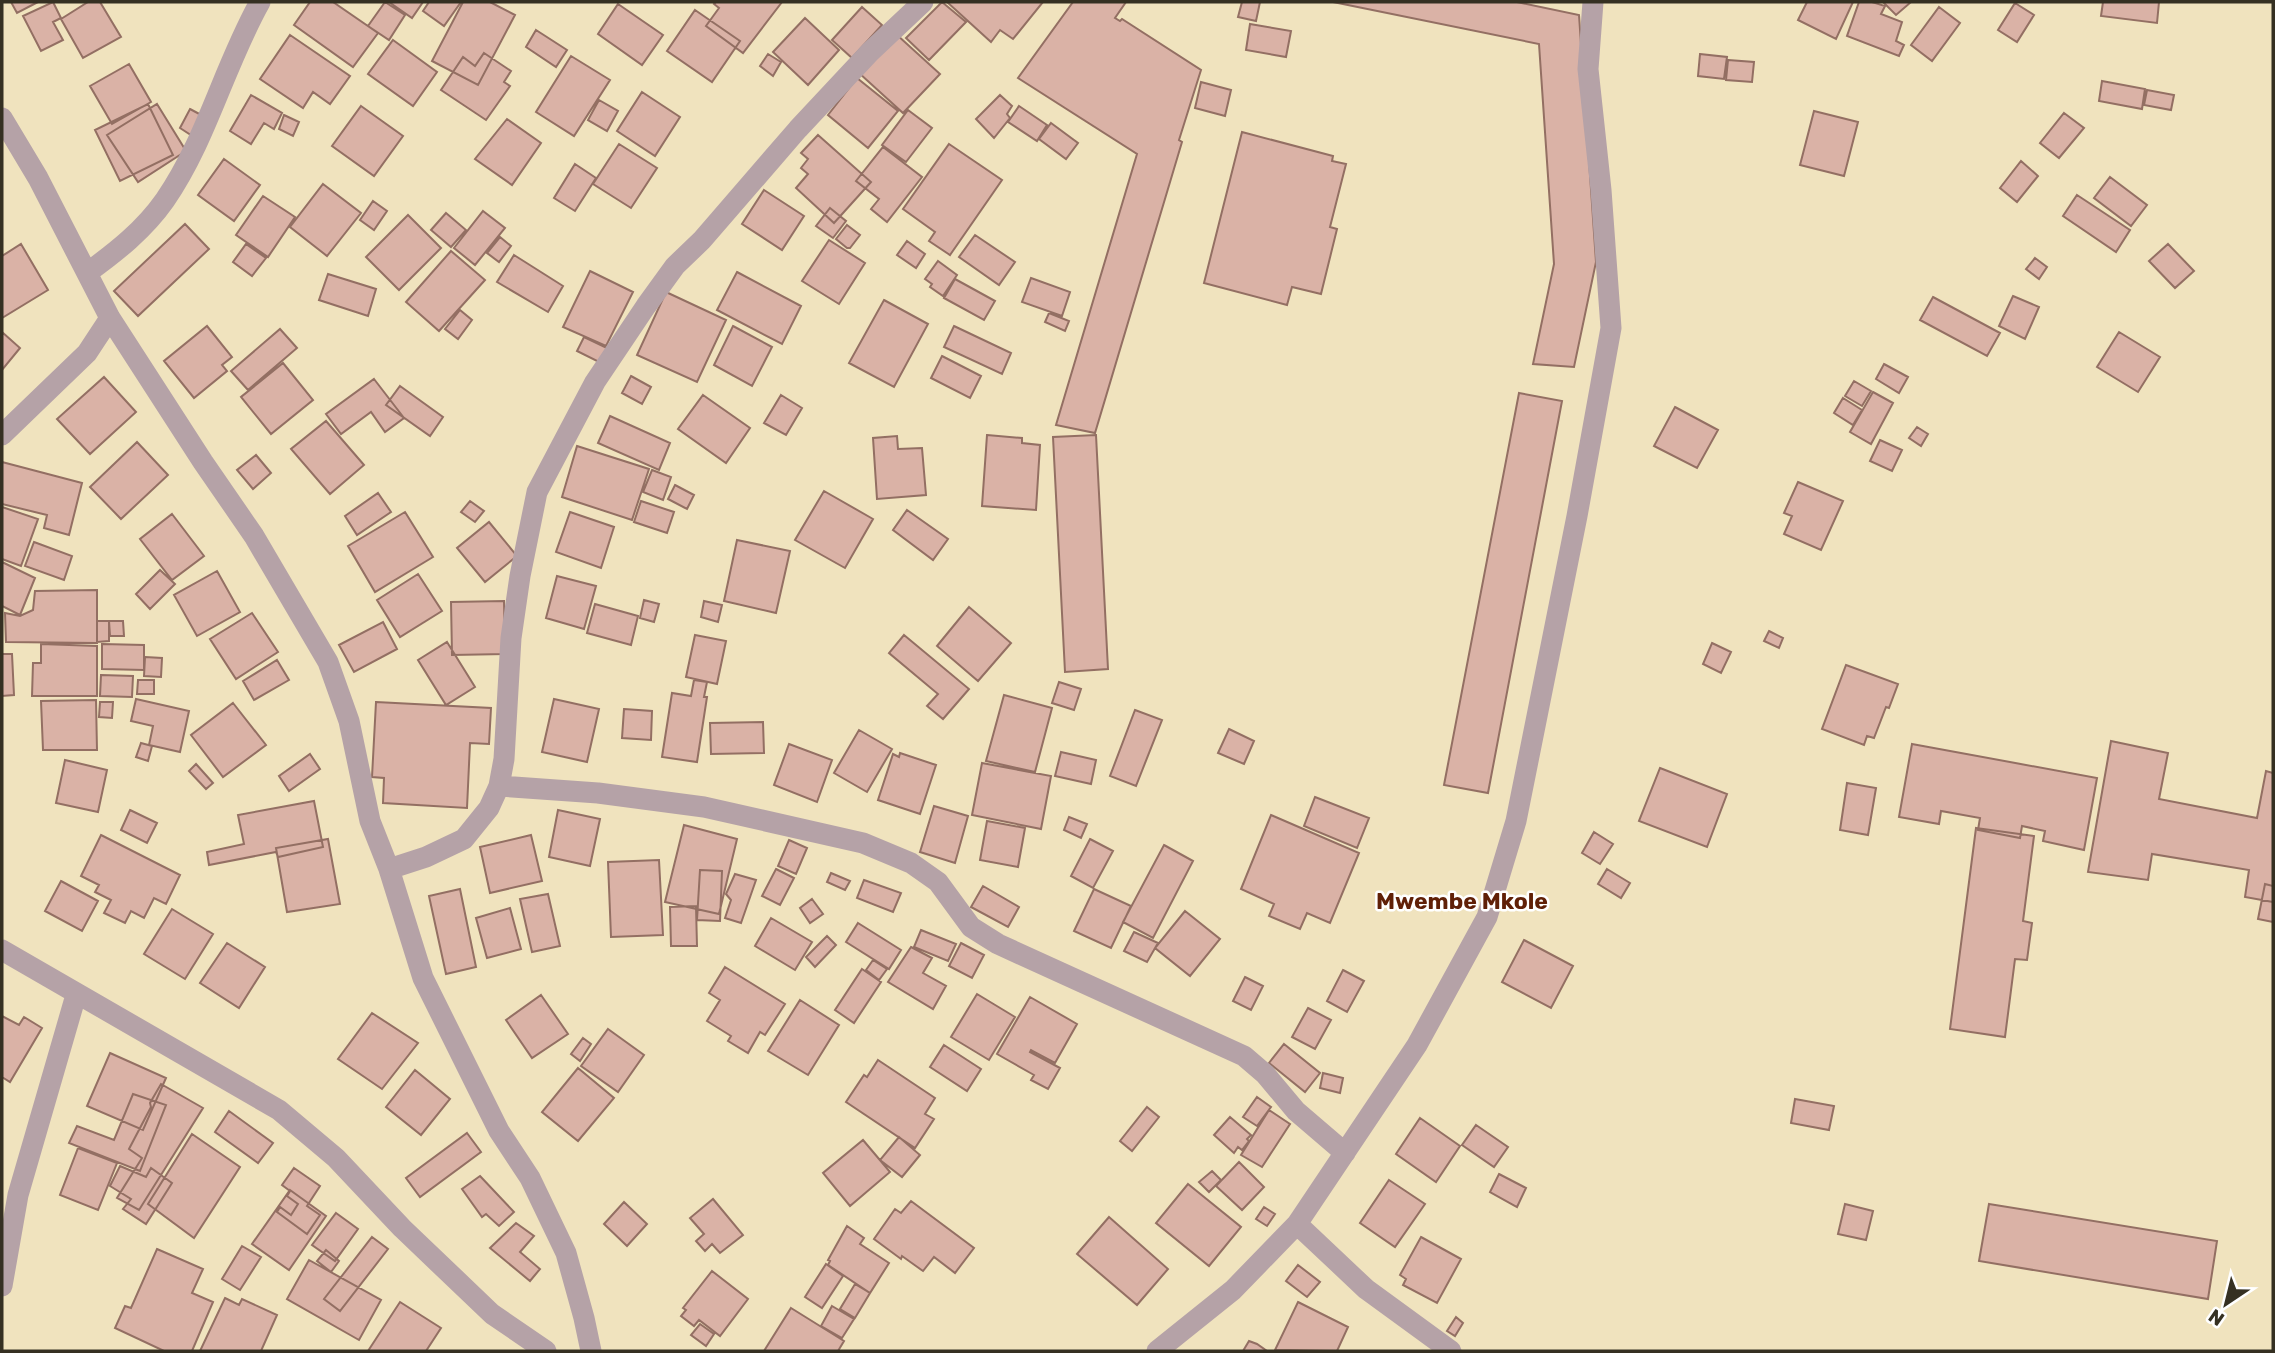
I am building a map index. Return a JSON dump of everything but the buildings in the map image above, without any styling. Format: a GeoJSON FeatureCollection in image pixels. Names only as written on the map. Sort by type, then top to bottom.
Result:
{"type":"FeatureCollection","features":[{"type":"Feature","properties":{"kind":"street"},"geometry":{"type":"LineString","coordinates":[[87,274],[128,242],[164,201],[194,148],[260,2]]}},
{"type":"Feature","properties":{"kind":"street"},"geometry":{"type":"LineString","coordinates":[[389,869],[426,857],[464,839],[489,808],[499,786],[504,758],[513,626],[537,492],[595,382],[675,266],[702,240],[798,129],[870,52],[923,2]]}},
{"type":"Feature","properties":{"kind":"street"},"geometry":{"type":"LineString","coordinates":[[1157,1351],[1233,1290],[1297,1224],[1417,1045],[1487,917],[1516,821],[1577,516],[1611,328],[1601,190],[1588,69],[1593,2]]}},
{"type":"Feature","properties":{"kind":"street"},"geometry":{"type":"LineString","coordinates":[[2,118],[38,178],[110,318],[254,537],[328,662],[349,721],[370,821],[389,869],[422,978],[499,1132],[530,1178],[566,1252],[591,1351]]}},
{"type":"Feature","properties":{"kind":"street"},"geometry":{"type":"LineString","coordinates":[[2,435],[87,353],[110,318]]}},
{"type":"Feature","properties":{"kind":"street"},"geometry":{"type":"LineString","coordinates":[[499,786],[598,793],[704,807],[863,843],[911,863],[937,882],[971,927],[998,944],[1244,1056],[1265,1074],[1296,1111],[1345,1153]]}},
{"type":"Feature","properties":{"kind":"street"},"geometry":{"type":"LineString","coordinates":[[2,950],[279,1110],[336,1158],[402,1228],[492,1314],[546,1351]]}},
{"type":"Feature","properties":{"kind":"street"},"geometry":{"type":"LineString","coordinates":[[2,1286],[18,1195],[76,995]]}},
{"type":"Feature","properties":{"kind":"street"},"geometry":{"type":"LineString","coordinates":[[1297,1224],[1366,1289],[1451,1351]]}},
{"type":"Feature","properties":{"kind":"district","name":"Mwembe Mkole"},"geometry":{"type":"Point","coordinates":[1462,901]}}]}
